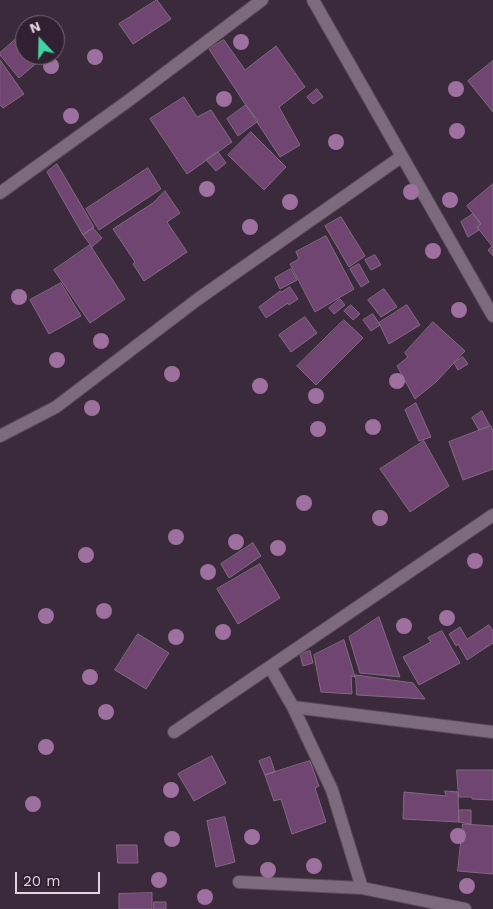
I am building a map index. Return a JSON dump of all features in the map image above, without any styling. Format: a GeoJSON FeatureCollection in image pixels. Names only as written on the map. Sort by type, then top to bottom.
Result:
{"type":"FeatureCollection","features":[{"type":"Feature","properties":{"kind":"street"},"geometry":{"type":"LineString","coordinates":[[0,193],[128,101],[262,0]]}},
{"type":"Feature","properties":{"kind":"street"},"geometry":{"type":"LineString","coordinates":[[313,0],[493,316]]}},
{"type":"Feature","properties":{"kind":"street"},"geometry":{"type":"LineString","coordinates":[[0,436],[56,406],[198,299],[401,157]]}},
{"type":"Feature","properties":{"kind":"street"},"geometry":{"type":"LineString","coordinates":[[174,732],[493,515]]}},
{"type":"Feature","properties":{"kind":"street"},"geometry":{"type":"LineString","coordinates":[[270,667],[293,707],[332,790],[362,888]]}},
{"type":"Feature","properties":{"kind":"street"},"geometry":{"type":"LineString","coordinates":[[293,707],[493,732]]}},
{"type":"Feature","properties":{"kind":"street"},"geometry":{"type":"LineString","coordinates":[[239,882],[362,888],[465,909]]}},
{"type":"Feature","properties":{"kind":"building"},"geometry":{"type":"Polygon","coordinates":[[[157,0],[171,19],[133,44],[119,24],[157,0]]]}},
{"type":"Feature","properties":{"kind":"building"},"geometry":{"type":"Polygon","coordinates":[[[15,40],[15,65],[34,65],[19,78],[0,53],[15,40]]]}},
{"type":"Feature","properties":{"kind":"building"},"geometry":{"type":"Polygon","coordinates":[[[224,40],[245,70],[276,46],[305,87],[279,107],[300,145],[280,157],[209,49],[224,40]]]}},
{"type":"Feature","properties":{"kind":"building"},"geometry":{"type":"Polygon","coordinates":[[[0,60],[24,94],[3,108],[0,105],[0,60]]]}},
{"type":"Feature","properties":{"kind":"building"},"geometry":{"type":"Polygon","coordinates":[[[493,61],[493,112],[468,81],[493,61]]]}},
{"type":"Feature","properties":{"kind":"building"},"geometry":{"type":"Polygon","coordinates":[[[317,89],[323,97],[313,104],[307,97],[317,89]]]}},
{"type":"Feature","properties":{"kind":"building"},"geometry":{"type":"Polygon","coordinates":[[[184,97],[197,117],[211,110],[232,142],[187,174],[150,119],[184,97]]]}},
{"type":"Feature","properties":{"kind":"building"},"geometry":{"type":"Polygon","coordinates":[[[246,105],[258,121],[238,136],[227,119],[246,105]]]}},
{"type":"Feature","properties":{"kind":"building"},"geometry":{"type":"Polygon","coordinates":[[[251,132],[286,167],[264,190],[228,155],[251,132]]]}},
{"type":"Feature","properties":{"kind":"building"},"geometry":{"type":"Polygon","coordinates":[[[218,152],[226,163],[216,171],[206,160],[218,152]]]}},
{"type":"Feature","properties":{"kind":"building"},"geometry":{"type":"Polygon","coordinates":[[[57,164],[94,227],[83,235],[47,172],[57,164]]]}},
{"type":"Feature","properties":{"kind":"building"},"geometry":{"type":"Polygon","coordinates":[[[148,168],[161,189],[99,230],[86,209],[148,168]]]}},
{"type":"Feature","properties":{"kind":"building"},"geometry":{"type":"Polygon","coordinates":[[[493,184],[493,256],[488,250],[492,246],[477,227],[481,224],[467,206],[493,184]]]}},
{"type":"Feature","properties":{"kind":"building"},"geometry":{"type":"Polygon","coordinates":[[[165,191],[180,213],[167,222],[187,252],[144,281],[133,264],[135,262],[113,229],[153,203],[165,191]]]}},
{"type":"Feature","properties":{"kind":"building"},"geometry":{"type":"Polygon","coordinates":[[[473,214],[481,224],[477,227],[479,230],[468,237],[461,222],[473,214]]]}},
{"type":"Feature","properties":{"kind":"building"},"geometry":{"type":"Polygon","coordinates":[[[341,217],[365,256],[349,267],[325,226],[341,217]]]}},
{"type":"Feature","properties":{"kind":"building"},"geometry":{"type":"Polygon","coordinates":[[[93,228],[102,238],[92,247],[83,235],[93,228]]]}},
{"type":"Feature","properties":{"kind":"building"},"geometry":{"type":"Polygon","coordinates":[[[326,236],[354,289],[315,312],[290,264],[299,259],[296,252],[326,236]]]}},
{"type":"Feature","properties":{"kind":"building"},"geometry":{"type":"Polygon","coordinates":[[[90,245],[125,299],[90,323],[54,270],[90,245]]]}},
{"type":"Feature","properties":{"kind":"building"},"geometry":{"type":"Polygon","coordinates":[[[375,255],[381,265],[371,270],[365,260],[375,255]]]}},
{"type":"Feature","properties":{"kind":"building"},"geometry":{"type":"Polygon","coordinates":[[[359,264],[369,282],[361,287],[350,269],[359,264]]]}},
{"type":"Feature","properties":{"kind":"building"},"geometry":{"type":"Polygon","coordinates":[[[291,269],[297,280],[280,289],[275,278],[291,269]]]}},
{"type":"Feature","properties":{"kind":"building"},"geometry":{"type":"Polygon","coordinates":[[[61,283],[81,316],[49,334],[30,300],[61,283]]]}},
{"type":"Feature","properties":{"kind":"building"},"geometry":{"type":"Polygon","coordinates":[[[290,287],[298,299],[289,305],[288,303],[266,318],[259,307],[280,291],[290,287]]]}},
{"type":"Feature","properties":{"kind":"building"},"geometry":{"type":"Polygon","coordinates":[[[384,289],[397,307],[381,317],[368,300],[384,289]]]}},
{"type":"Feature","properties":{"kind":"building"},"geometry":{"type":"Polygon","coordinates":[[[340,299],[345,305],[334,314],[329,308],[340,299]]]}},
{"type":"Feature","properties":{"kind":"building"},"geometry":{"type":"Polygon","coordinates":[[[351,305],[360,314],[353,320],[344,311],[351,305]]]}},
{"type":"Feature","properties":{"kind":"building"},"geometry":{"type":"Polygon","coordinates":[[[407,305],[420,325],[389,344],[379,323],[407,305]]]}},
{"type":"Feature","properties":{"kind":"building"},"geometry":{"type":"Polygon","coordinates":[[[373,314],[380,325],[371,331],[363,320],[373,314]]]}},
{"type":"Feature","properties":{"kind":"building"},"geometry":{"type":"Polygon","coordinates":[[[305,317],[317,333],[291,352],[279,335],[305,317]]]}},
{"type":"Feature","properties":{"kind":"building"},"geometry":{"type":"Polygon","coordinates":[[[344,320],[363,338],[316,385],[297,366],[344,320]]]}},
{"type":"Feature","properties":{"kind":"building"},"geometry":{"type":"Polygon","coordinates":[[[433,322],[465,351],[436,382],[415,399],[397,366],[408,357],[405,353],[433,322]]]}},
{"type":"Feature","properties":{"kind":"building"},"geometry":{"type":"Polygon","coordinates":[[[463,357],[468,364],[458,370],[454,363],[463,357]]]}},
{"type":"Feature","properties":{"kind":"building"},"geometry":{"type":"Polygon","coordinates":[[[416,403],[431,437],[419,441],[405,410],[416,403]]]}},
{"type":"Feature","properties":{"kind":"building"},"geometry":{"type":"Polygon","coordinates":[[[482,411],[490,426],[479,430],[472,418],[482,411]]]}},
{"type":"Feature","properties":{"kind":"building"},"geometry":{"type":"Polygon","coordinates":[[[491,426],[493,431],[493,469],[463,480],[449,442],[491,426]]]}},
{"type":"Feature","properties":{"kind":"building"},"geometry":{"type":"Polygon","coordinates":[[[424,441],[449,486],[410,512],[380,469],[424,441]]]}},
{"type":"Feature","properties":{"kind":"building"},"geometry":{"type":"Polygon","coordinates":[[[253,543],[261,556],[229,578],[221,564],[253,543]]]}},
{"type":"Feature","properties":{"kind":"building"},"geometry":{"type":"Polygon","coordinates":[[[260,564],[280,598],[238,624],[217,589],[260,564]]]}},
{"type":"Feature","properties":{"kind":"building"},"geometry":{"type":"Polygon","coordinates":[[[379,617],[400,677],[360,673],[349,637],[379,617]]]}},
{"type":"Feature","properties":{"kind":"building"},"geometry":{"type":"Polygon","coordinates":[[[489,625],[493,631],[493,643],[467,660],[458,644],[456,646],[449,634],[460,627],[467,639],[489,625]]]}},
{"type":"Feature","properties":{"kind":"building"},"geometry":{"type":"Polygon","coordinates":[[[442,631],[460,663],[419,685],[403,657],[431,642],[428,638],[442,631]]]}},
{"type":"Feature","properties":{"kind":"building"},"geometry":{"type":"Polygon","coordinates":[[[138,634],[169,653],[146,689],[115,670],[138,634]]]}},
{"type":"Feature","properties":{"kind":"building"},"geometry":{"type":"Polygon","coordinates":[[[344,640],[355,677],[351,676],[352,694],[321,692],[314,655],[344,640]]]}},
{"type":"Feature","properties":{"kind":"building"},"geometry":{"type":"Polygon","coordinates":[[[310,651],[313,663],[303,666],[300,654],[310,651]]]}},
{"type":"Feature","properties":{"kind":"building"},"geometry":{"type":"Polygon","coordinates":[[[356,675],[413,683],[425,699],[357,695],[356,675]]]}},
{"type":"Feature","properties":{"kind":"building"},"geometry":{"type":"Polygon","coordinates":[[[212,756],[226,783],[194,801],[178,774],[212,756]]]}},
{"type":"Feature","properties":{"kind":"building"},"geometry":{"type":"Polygon","coordinates":[[[270,757],[275,772],[265,775],[259,761],[270,757]]]}},
{"type":"Feature","properties":{"kind":"building"},"geometry":{"type":"Polygon","coordinates":[[[310,761],[319,786],[315,788],[326,822],[292,834],[281,799],[274,801],[265,775],[310,761]]]}},
{"type":"Feature","properties":{"kind":"building"},"geometry":{"type":"Polygon","coordinates":[[[457,770],[493,770],[493,800],[459,797],[457,770]]]}},
{"type":"Feature","properties":{"kind":"building"},"geometry":{"type":"Polygon","coordinates":[[[445,791],[458,792],[459,822],[403,819],[404,792],[446,796],[445,791]]]}},
{"type":"Feature","properties":{"kind":"building"},"geometry":{"type":"Polygon","coordinates":[[[459,810],[471,810],[471,824],[459,822],[459,810]]]}},
{"type":"Feature","properties":{"kind":"building"},"geometry":{"type":"Polygon","coordinates":[[[225,817],[235,862],[216,867],[207,821],[225,817]]]}},
{"type":"Feature","properties":{"kind":"building"},"geometry":{"type":"Polygon","coordinates":[[[463,824],[493,826],[493,874],[458,871],[463,824]]]}},
{"type":"Feature","properties":{"kind":"building"},"geometry":{"type":"Polygon","coordinates":[[[117,845],[137,845],[138,863],[118,863],[117,845]]]}},
{"type":"Feature","properties":{"kind":"building"},"geometry":{"type":"Polygon","coordinates":[[[152,893],[152,909],[119,909],[119,894],[152,893]]]}},
{"type":"Feature","properties":{"kind":"building"},"geometry":{"type":"Polygon","coordinates":[[[154,902],[166,902],[166,909],[154,909],[154,902]]]}}]}
